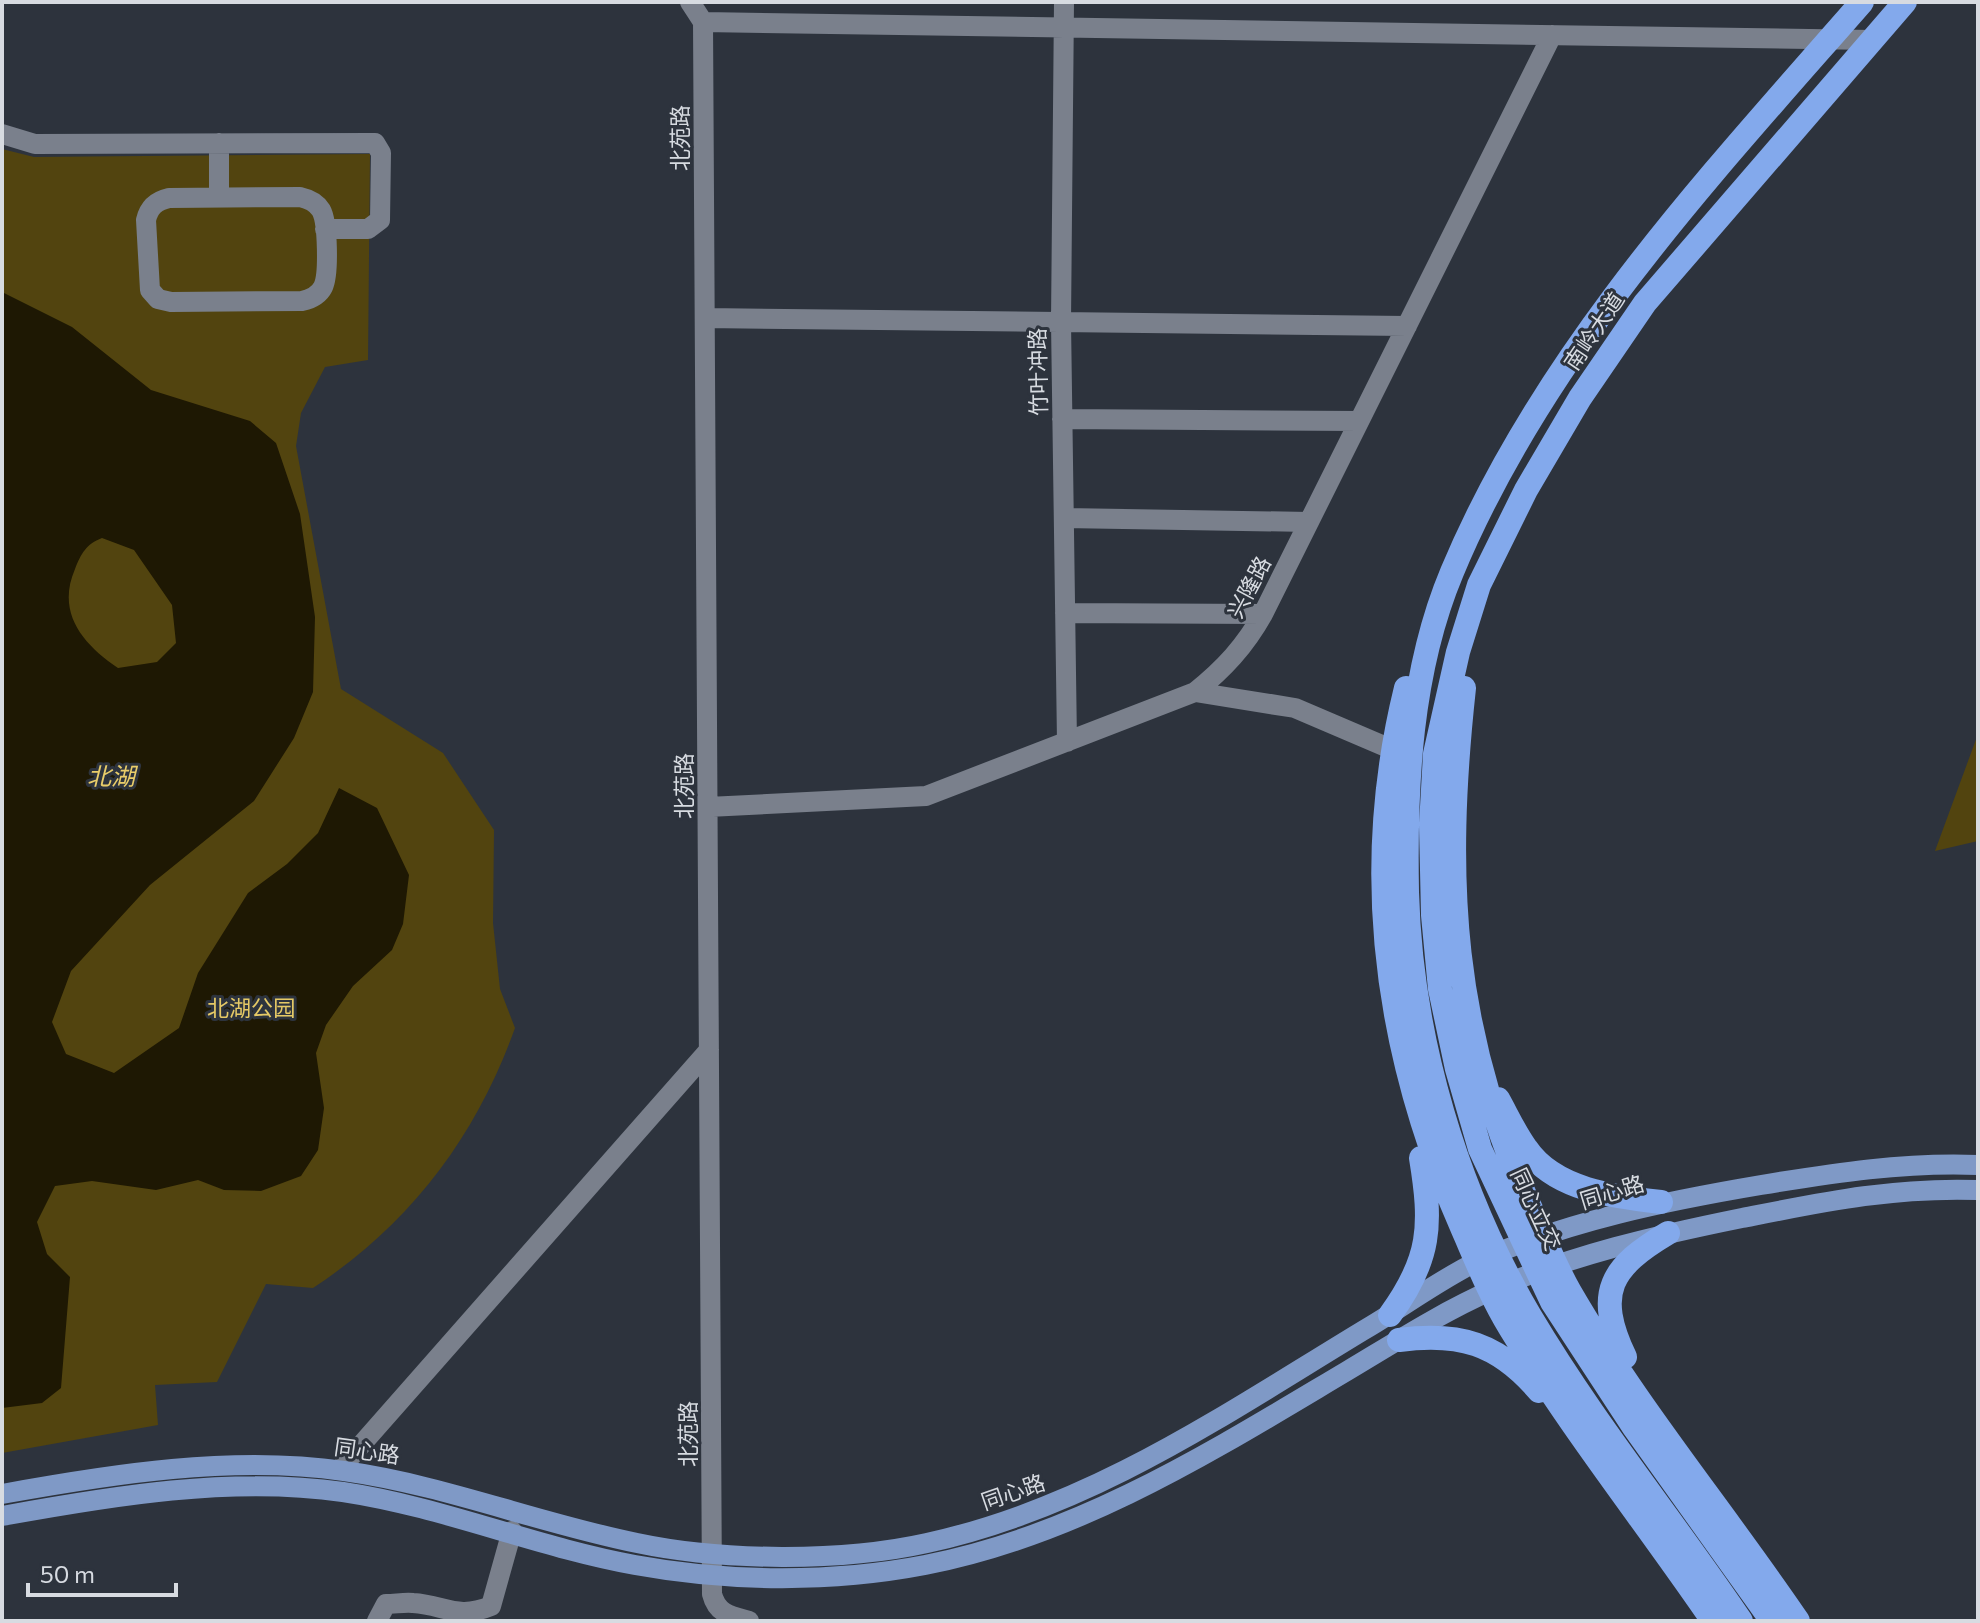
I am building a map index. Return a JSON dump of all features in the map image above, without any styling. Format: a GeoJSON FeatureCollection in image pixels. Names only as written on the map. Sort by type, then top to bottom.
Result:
{"type":"FeatureCollection","features":[{"type":"Feature","properties":{"kind":"highway","name":"南岭大道"},"geometry":{"type":"LineString","coordinates":[[1400,751],[1418,642],[1499,476],[1555,382],[1619,286],[1862,2]]}},
{"type":"Feature","properties":{"kind":"highway","name":"南岭大道"},"geometry":{"type":"LineString","coordinates":[[1435,754],[1458,652],[1479,585],[1541,464],[1580,398],[1645,303],[1905,2]]}},
{"type":"Feature","properties":{"kind":"highway"},"geometry":{"type":"LineString","coordinates":[[1479,585],[1461,711],[1453,825],[1455,913],[1462,987],[1478,1063],[1501,1142],[1570,1292],[1798,1621]]}},
{"type":"Feature","properties":{"kind":"highway"},"geometry":{"type":"LineString","coordinates":[[1390,1315],[1408,1290],[1427,1244],[1429,1208],[1409,1080],[1392,997],[1384,918],[1382,825],[1400,751]]}},
{"type":"Feature","properties":{"kind":"highway"},"geometry":{"type":"LineString","coordinates":[[1400,751],[1415,994],[1456,1158],[1529,1315],[1741,1621]]}},
{"type":"Feature","properties":{"kind":"highway","name":"同心立交"},"geometry":{"type":"LineString","coordinates":[[1435,754],[1433,900],[1440,989],[1457,1069],[1480,1149],[1552,1302],[1633,1426],[1772,1621]]}},
{"type":"Feature","properties":{"kind":"highway"},"geometry":{"type":"LineString","coordinates":[[1478,1063],[1528,1151],[1563,1179],[1608,1196],[1661,1202]]}},
{"type":"Feature","properties":{"kind":"highway"},"geometry":{"type":"LineString","coordinates":[[1409,1080],[1435,1166],[1509,1326],[1593,1454],[1713,1621]]}},
{"type":"Feature","properties":{"kind":"highway"},"geometry":{"type":"LineString","coordinates":[[1651,1413],[1619,1345],[1611,1316],[1610,1294],[1631,1254],[1668,1233]]}},
{"type":"Feature","properties":{"kind":"highway"},"geometry":{"type":"LineString","coordinates":[[1399,1340],[1438,1335],[1474,1342],[1501,1356],[1528,1378],[1593,1454]]}},
{"type":"Feature","properties":{"kind":"main road","name":"同心路"},"geometry":{"type":"LineString","coordinates":[[2,1516],[139,1495],[284,1488],[336,1491],[406,1502],[634,1564],[845,1555],[922,1544],[1009,1522],[1096,1487],[1161,1453],[1477,1262],[1544,1237],[1661,1202],[1868,1167],[1978,1165]]}},
{"type":"Feature","properties":{"kind":"main road","name":"同心路"},"geometry":{"type":"LineString","coordinates":[[2,1494],[152,1473],[230,1467],[339,1470],[409,1482],[713,1563],[846,1576],[926,1565],[1015,1542],[1104,1507],[1191,1464],[1399,1340],[1491,1290],[1558,1266],[1668,1233],[1869,1192],[1978,1190]]}},
{"type":"Feature","properties":{"kind":"street"},"geometry":{"type":"LineString","coordinates":[[690,2],[703,22],[1872,40]]}},
{"type":"Feature","properties":{"kind":"street","name":"竹叶冲路"},"geometry":{"type":"LineString","coordinates":[[1064,2],[1061,322],[1067,742]]}},
{"type":"Feature","properties":{"kind":"street","name":"北苑路"},"geometry":{"type":"LineString","coordinates":[[703,22],[713,1563],[715,1605],[724,1614],[749,1621]]}},
{"type":"Feature","properties":{"kind":"street","name":"兴隆路"},"geometry":{"type":"LineString","coordinates":[[708,807],[926,796],[1195,692],[1235,657],[1263,614],[1552,35]]}},
{"type":"Feature","properties":{"kind":"street"},"geometry":{"type":"LineString","coordinates":[[2,134],[35,144],[371,142],[379,145],[380,220],[368,229],[325,229]]}},
{"type":"Feature","properties":{"kind":"street"},"geometry":{"type":"LineString","coordinates":[[219,143],[219,197]]}},
{"type":"Feature","properties":{"kind":"street"},"geometry":{"type":"LineString","coordinates":[[219,197],[307,199],[323,213],[325,283],[318,294],[308,300],[158,299],[147,285],[146,220],[150,209],[169,198],[219,197]]}},
{"type":"Feature","properties":{"kind":"street"},"geometry":{"type":"LineString","coordinates":[[705,318],[1407,326]]}},
{"type":"Feature","properties":{"kind":"street"},"geometry":{"type":"LineString","coordinates":[[1062,419],[1359,421]]}},
{"type":"Feature","properties":{"kind":"street"},"geometry":{"type":"LineString","coordinates":[[1064,518],[1309,522]]}},
{"type":"Feature","properties":{"kind":"street"},"geometry":{"type":"LineString","coordinates":[[1065,613],[1263,614]]}},
{"type":"Feature","properties":{"kind":"street"},"geometry":{"type":"LineString","coordinates":[[1195,692],[1295,708],[1400,751]]}},
{"type":"Feature","properties":{"kind":"street"},"geometry":{"type":"LineString","coordinates":[[339,1470],[709,1050]]}},
{"type":"Feature","properties":{"kind":"street"},"geometry":{"type":"LineString","coordinates":[[377,1621],[386,1604],[414,1603],[446,1612],[472,1614],[491,1606],[512,1531]]}},
{"type":"Feature","properties":{"kind":"green space","name":"北湖公园"},"geometry":{"type":"Polygon","coordinates":[[[2,149],[34,157],[370,154],[368,360],[325,367],[301,413],[296,446],[341,689],[443,753],[494,830],[493,923],[500,989],[515,1028],[481,1106],[436,1175],[380,1236],[313,1288],[266,1284],[217,1382],[155,1385],[158,1425],[2,1453],[2,149]]]}},
{"type":"Feature","properties":{"kind":"green space"},"geometry":{"type":"Polygon","coordinates":[[[1978,734],[1978,841],[1935,851],[1978,734]]]}},
{"type":"Feature","properties":{"kind":"water","name":"北湖"},"geometry":{"type":"Polygon","coordinates":[[[2,292],[72,327],[151,390],[250,421],[276,443],[300,514],[315,617],[313,692],[294,738],[254,801],[150,885],[71,971],[52,1022],[66,1054],[114,1073],[179,1028],[198,973],[248,893],[287,864],[318,833],[339,788],[377,808],[409,875],[403,924],[392,950],[353,986],[326,1025],[316,1053],[324,1108],[318,1150],[301,1176],[261,1191],[224,1190],[198,1180],[156,1190],[92,1181],[55,1186],[37,1222],[47,1254],[70,1277],[61,1388],[42,1403],[2,1408],[2,292]],[[102,538],[96,540],[82,554],[70,585],[69,600],[76,626],[94,649],[118,668],[157,662],[176,643],[172,605],[134,550],[102,538]]]}}]}
